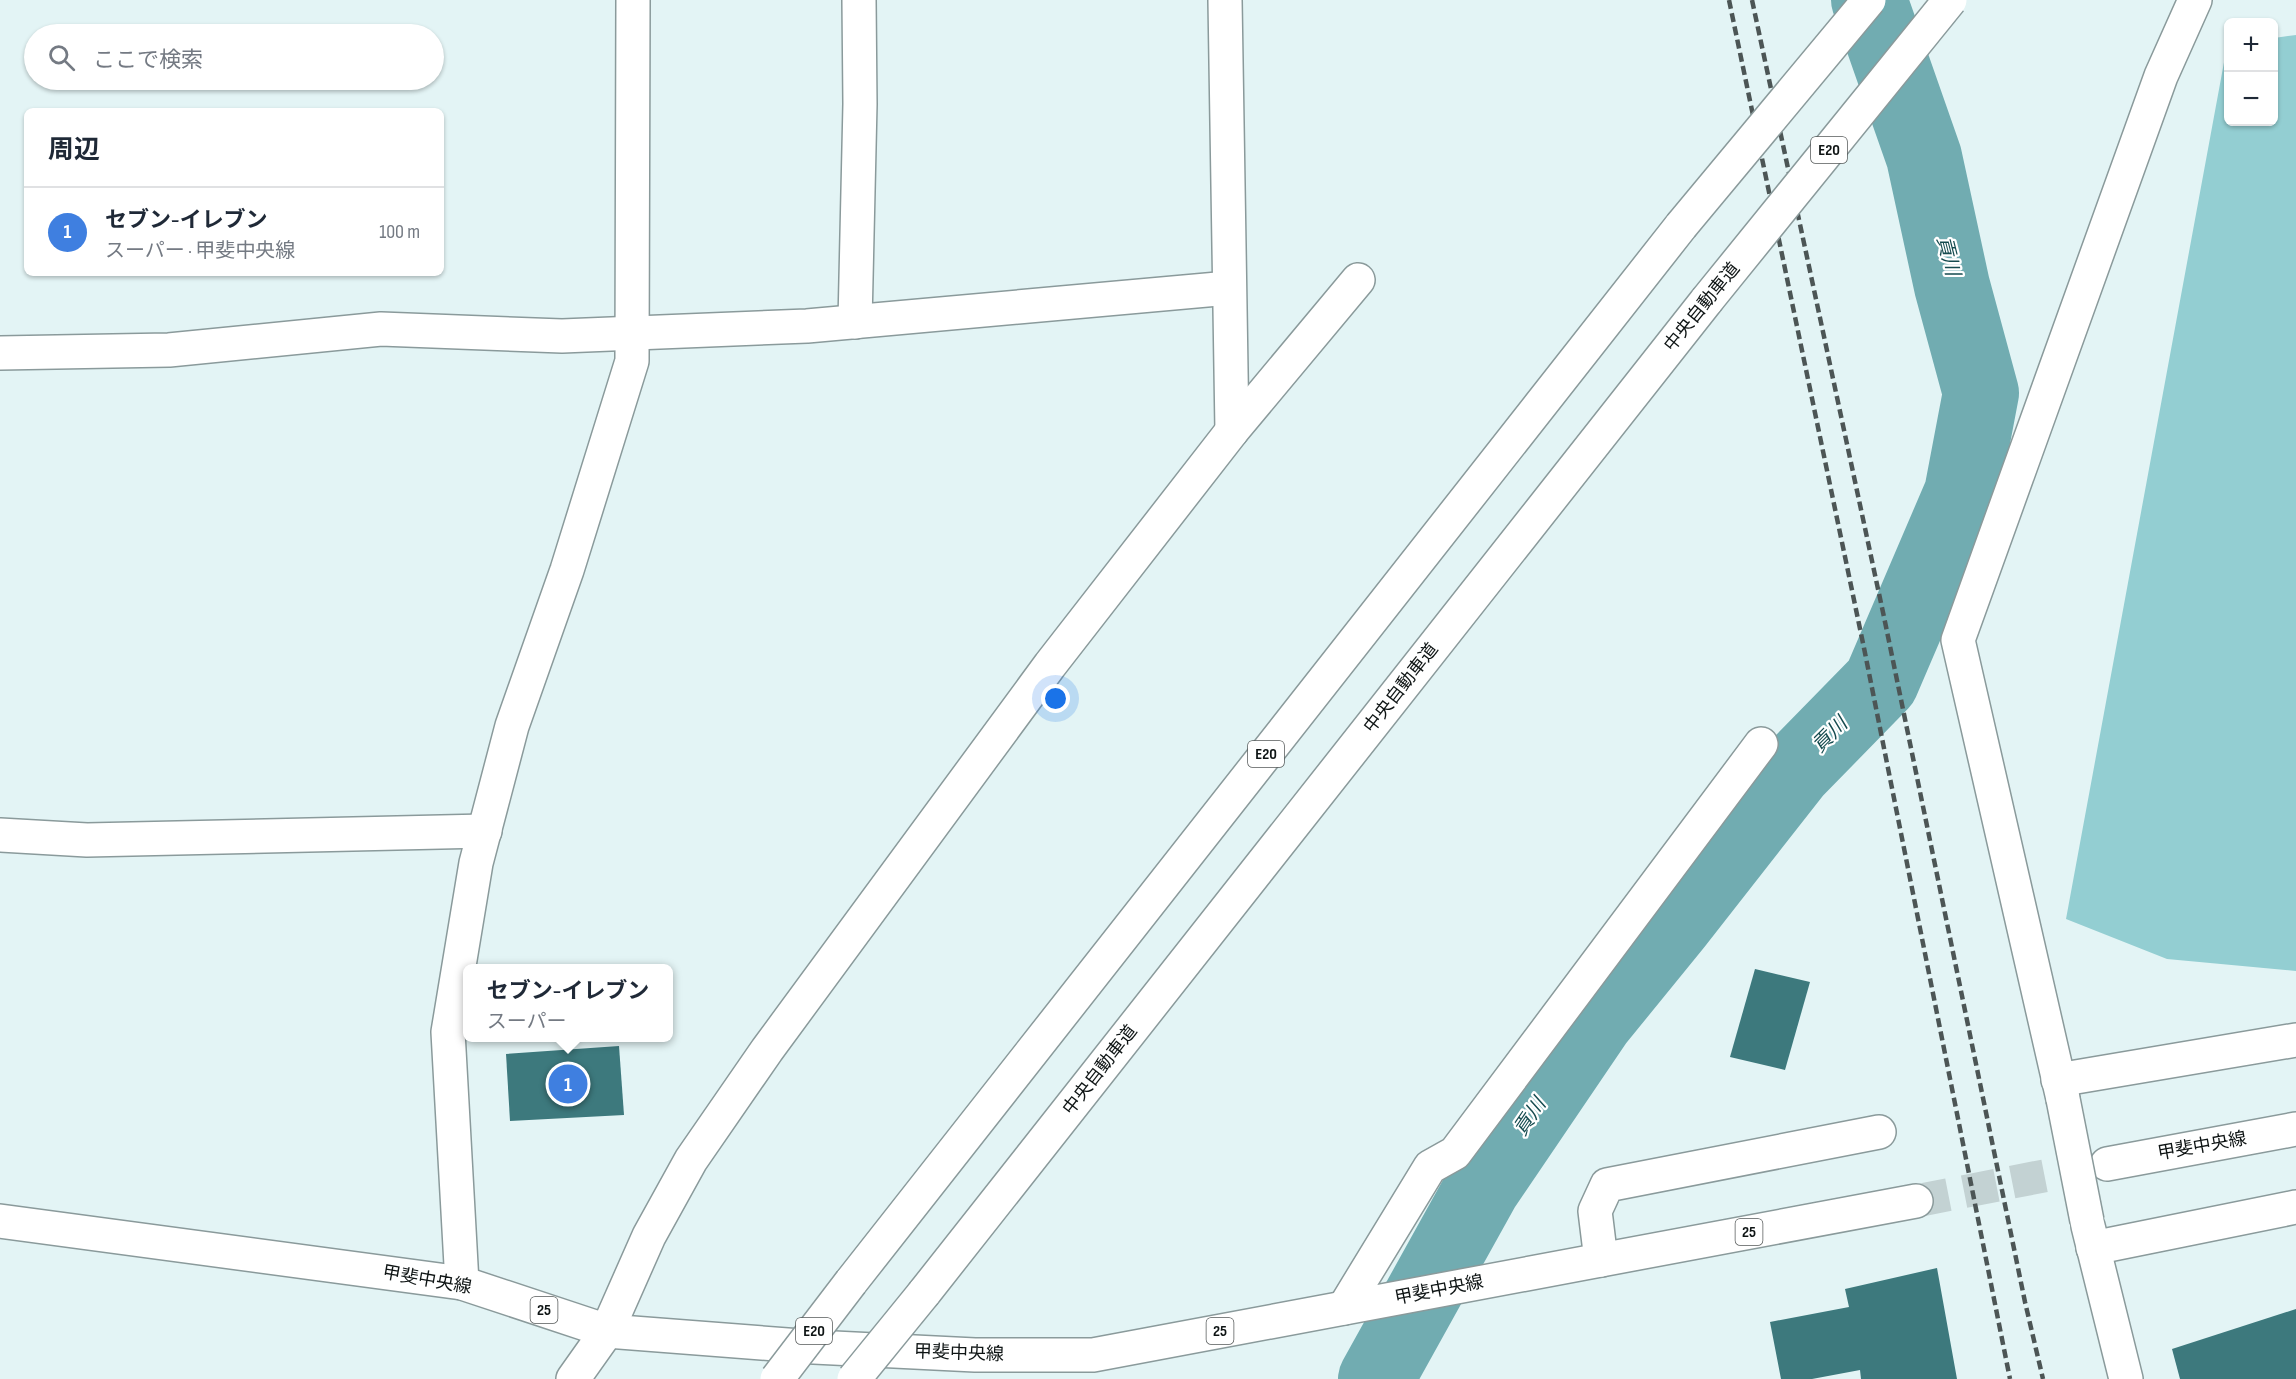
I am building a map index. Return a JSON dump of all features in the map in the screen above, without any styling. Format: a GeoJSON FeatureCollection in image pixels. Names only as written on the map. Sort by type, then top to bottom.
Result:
{"type":"FeatureCollection","features":[{"type":"Feature","properties":{"kind":"main road"},"geometry":{"type":"LineString","coordinates":[[462,1283],[448,1032],[476,863],[512,726],[567,570],[633,361],[633,0]]}},
{"type":"Feature","properties":{"kind":"main road"},"geometry":{"type":"LineString","coordinates":[[855,322],[860,104],[859,0]]}},
{"type":"Feature","properties":{"kind":"main road"},"geometry":{"type":"LineString","coordinates":[[1225,0],[1232,431]]}},
{"type":"Feature","properties":{"kind":"main road","name":"E20"},"geometry":{"type":"LineString","coordinates":[[777,1379],[1681,226],[1869,0]]}},
{"type":"Feature","properties":{"kind":"main road","name":"中央自動車道"},"geometry":{"type":"LineString","coordinates":[[854,1379],[1707,300],[1950,0]]}},
{"type":"Feature","properties":{"kind":"main road"},"geometry":{"type":"LineString","coordinates":[[2126,1379],[2090,1234],[2061,1090],[1958,640],[2161,76],[2195,0]]}},
{"type":"Feature","properties":{"kind":"main road"},"geometry":{"type":"LineString","coordinates":[[573,1379],[607,1331],[649,1236],[691,1161],[767,1050],[1050,665],[1232,431],[1358,280]]}},
{"type":"Feature","properties":{"kind":"main road"},"geometry":{"type":"LineString","coordinates":[[0,353],[169,350],[381,329],[562,336],[807,326],[1229,288]]}},
{"type":"Feature","properties":{"kind":"main road"},"geometry":{"type":"LineString","coordinates":[[1345,1307],[1430,1167],[1455,1153],[1761,744]]}},
{"type":"Feature","properties":{"kind":"main road"},"geometry":{"type":"LineString","coordinates":[[0,835],[87,840],[485,831]]}},
{"type":"Feature","properties":{"kind":"main road"},"geometry":{"type":"LineString","coordinates":[[2061,1090],[2296,1040]]}},
{"type":"Feature","properties":{"kind":"main road","name":"甲斐中央線"},"geometry":{"type":"LineString","coordinates":[[2107,1164],[2296,1129]]}},
{"type":"Feature","properties":{"kind":"main road"},"geometry":{"type":"LineString","coordinates":[[1591,1262],[1594,1211],[1607,1185],[1880,1132]]}},
{"type":"Feature","properties":{"kind":"main road","name":"甲斐中央線"},"geometry":{"type":"LineString","coordinates":[[0,1221],[462,1283],[607,1331],[814,1347],[975,1355],[1097,1367],[1345,1307],[1916,1201]]}},
{"type":"Feature","properties":{"kind":"main road"},"geometry":{"type":"LineString","coordinates":[[2090,1234],[2296,1207]]}},
{"type":"Feature","properties":{"kind":"shaded area"},"geometry":{"type":"Polygon","coordinates":[[[2296,35],[2296,971],[2167,959],[2066,919],[2224,62],[2224,126],[2278,126],[2278,37],[2296,35]]]}},
{"type":"Feature","properties":{"kind":"building"},"geometry":{"type":"Polygon","coordinates":[[[1755,969],[1810,982],[1785,1070],[1730,1057],[1755,969]]]}},
{"type":"Feature","properties":{"kind":"building"},"geometry":{"type":"Polygon","coordinates":[[[619,1046],[624,1115],[510,1121],[506,1054],[619,1046]]]}},
{"type":"Feature","properties":{"kind":"building"},"geometry":{"type":"Polygon","coordinates":[[[1937,1268],[1957,1379],[1861,1379],[1860,1370],[1812,1379],[1781,1379],[1770,1322],[1849,1307],[1845,1289],[1937,1268]]]}},
{"type":"Feature","properties":{"kind":"building"},"geometry":{"type":"Polygon","coordinates":[[[2296,1309],[2296,1379],[2180,1379],[2172,1349],[2296,1309]]]}},
{"type":"Feature","properties":{"kind":"waterway","name":"貢川"},"geometry":{"type":"LineString","coordinates":[[1376,1379],[1482,1188],[1596,1020],[1794,771],[1881,682],[1962,493],[1981,393],[1952,286],[1924,157],[1869,0]]}},
{"type":"Feature","properties":{"kind":"tunnel"},"geometry":{"type":"LineString","coordinates":[[1916,1201],[2105,1164]]}},
{"type":"Feature","properties":{"kind":"railway"},"geometry":{"type":"LineString","coordinates":[[1729,0],[1864,648],[2010,1379]]}},
{"type":"Feature","properties":{"kind":"railway"},"geometry":{"type":"LineString","coordinates":[[1752,0],[2043,1379]]}},
{"type":"Feature","properties":{"kind":"place","name":"セブン-イレブン"},"geometry":{"type":"Point","coordinates":[568,1084]}}]}
